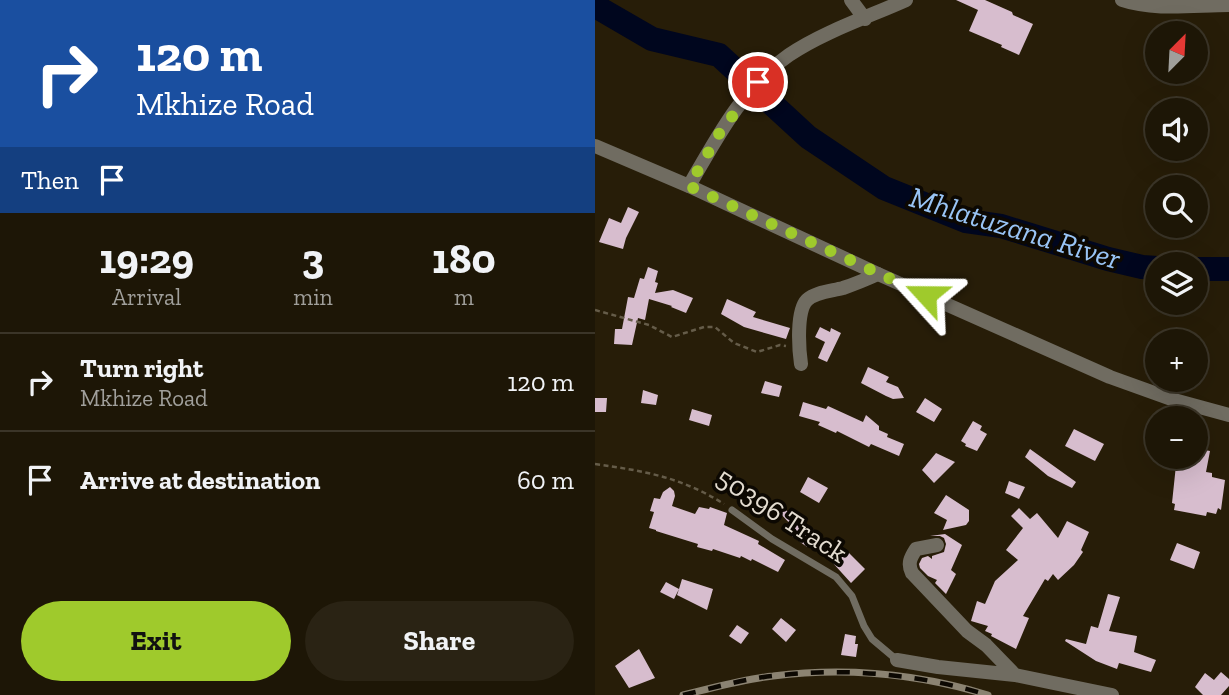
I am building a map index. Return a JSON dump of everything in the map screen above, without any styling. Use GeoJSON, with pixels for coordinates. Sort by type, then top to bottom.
{"type":"FeatureCollection","features":[{"type":"Feature","properties":{"kind":"street"},"geometry":{"type":"LineString","coordinates":[[851,0],[865,19]]}},
{"type":"Feature","properties":{"kind":"street"},"geometry":{"type":"LineString","coordinates":[[689,186],[732,115],[758,82],[788,56],[829,34],[906,0]]}},
{"type":"Feature","properties":{"kind":"street"},"geometry":{"type":"LineString","coordinates":[[1122,0],[1154,6],[1229,5]]}},
{"type":"Feature","properties":{"kind":"street"},"geometry":{"type":"LineString","coordinates":[[595,146],[1110,377],[1174,400],[1229,415]]}},
{"type":"Feature","properties":{"kind":"street"},"geometry":{"type":"LineString","coordinates":[[800,357],[801,318],[803,305],[808,299],[878,274]]}},
{"type":"Feature","properties":{"kind":"street"},"geometry":{"type":"LineString","coordinates":[[937,545],[916,549],[909,561],[912,573],[961,625],[986,645],[1015,675]]}},
{"type":"Feature","properties":{"kind":"street","name":"50396 Track"},"geometry":{"type":"LineString","coordinates":[[897,660],[1015,675],[1112,695]]}},
{"type":"Feature","properties":{"kind":"lane","name":"50396 Track"},"geometry":{"type":"LineString","coordinates":[[732,510],[772,539],[836,577],[852,596],[864,626],[873,639],[897,660]]}},
{"type":"Feature","properties":{"kind":"path"},"geometry":{"type":"LineString","coordinates":[[595,310],[649,325],[672,337],[704,327],[715,327],[734,343],[757,352],[780,345],[800,357]]}},
{"type":"Feature","properties":{"kind":"path","name":"50396 Track"},"geometry":{"type":"LineString","coordinates":[[595,464],[648,472],[683,482],[732,510]]}},
{"type":"Feature","properties":{"kind":"building"},"geometry":{"type":"Polygon","coordinates":[[[956,0],[985,0],[1033,24],[1019,55],[969,31],[978,10],[956,0]]]}},
{"type":"Feature","properties":{"kind":"building"},"geometry":{"type":"Polygon","coordinates":[[[628,207],[639,212],[623,249],[599,242],[609,218],[621,223],[628,207]]]}},
{"type":"Feature","properties":{"kind":"building"},"geometry":{"type":"Polygon","coordinates":[[[648,267],[658,271],[655,293],[673,290],[693,298],[686,313],[649,299],[645,320],[638,318],[632,345],[614,344],[615,329],[622,329],[628,297],[634,298],[640,278],[644,279],[648,267]]]}},
{"type":"Feature","properties":{"kind":"building"},"geometry":{"type":"Polygon","coordinates":[[[727,299],[756,312],[753,317],[790,328],[786,339],[744,327],[721,314],[727,299]]]}},
{"type":"Feature","properties":{"kind":"building"},"geometry":{"type":"Polygon","coordinates":[[[820,327],[841,333],[827,362],[818,358],[825,342],[815,337],[820,327]]]}},
{"type":"Feature","properties":{"kind":"building"},"geometry":{"type":"Polygon","coordinates":[[[868,367],[889,377],[886,382],[898,387],[904,398],[893,399],[861,383],[868,367]]]}},
{"type":"Feature","properties":{"kind":"building"},"geometry":{"type":"Polygon","coordinates":[[[765,381],[782,386],[779,397],[761,393],[765,381]]]}},
{"type":"Feature","properties":{"kind":"building"},"geometry":{"type":"Polygon","coordinates":[[[643,390],[658,395],[656,405],[641,403],[643,390]]]}},
{"type":"Feature","properties":{"kind":"building"},"geometry":{"type":"Polygon","coordinates":[[[595,398],[607,398],[606,412],[595,412],[595,398]]]}},
{"type":"Feature","properties":{"kind":"building"},"geometry":{"type":"Polygon","coordinates":[[[925,398],[942,409],[934,422],[916,412],[925,398]]]}},
{"type":"Feature","properties":{"kind":"building"},"geometry":{"type":"Polygon","coordinates":[[[803,402],[826,409],[828,406],[863,422],[866,415],[879,426],[879,430],[888,434],[887,437],[904,444],[899,456],[871,444],[869,447],[818,425],[820,422],[799,416],[803,402]]]}},
{"type":"Feature","properties":{"kind":"building"},"geometry":{"type":"Polygon","coordinates":[[[692,409],[712,415],[709,426],[689,420],[692,409]]]}},
{"type":"Feature","properties":{"kind":"building"},"geometry":{"type":"Polygon","coordinates":[[[973,421],[982,426],[980,430],[987,434],[977,451],[965,446],[961,441],[973,421]]]}},
{"type":"Feature","properties":{"kind":"building"},"geometry":{"type":"Polygon","coordinates":[[[1074,429],[1104,444],[1095,461],[1065,446],[1074,429]]]}},
{"type":"Feature","properties":{"kind":"building"},"geometry":{"type":"Polygon","coordinates":[[[1030,449],[1076,482],[1072,488],[1048,476],[1025,457],[1030,449]]]}},
{"type":"Feature","properties":{"kind":"building"},"geometry":{"type":"Polygon","coordinates":[[[936,453],[955,462],[934,483],[922,470],[936,453]]]}},
{"type":"Feature","properties":{"kind":"building"},"geometry":{"type":"Polygon","coordinates":[[[1176,469],[1207,469],[1206,472],[1212,473],[1212,477],[1225,480],[1221,510],[1218,508],[1216,514],[1207,512],[1206,516],[1174,510],[1175,504],[1172,503],[1176,469]]]}},
{"type":"Feature","properties":{"kind":"building"},"geometry":{"type":"Polygon","coordinates":[[[808,477],[828,488],[819,503],[800,492],[808,477]]]}},
{"type":"Feature","properties":{"kind":"building"},"geometry":{"type":"Polygon","coordinates":[[[1009,481],[1025,487],[1019,499],[1005,493],[1009,481]]]}},
{"type":"Feature","properties":{"kind":"building"},"geometry":{"type":"Polygon","coordinates":[[[670,487],[675,496],[672,506],[695,514],[699,507],[710,507],[727,513],[724,525],[759,541],[758,544],[785,560],[778,572],[752,559],[751,561],[741,556],[740,558],[697,547],[698,544],[649,528],[654,512],[650,511],[654,498],[660,499],[663,492],[670,487]]]}},
{"type":"Feature","properties":{"kind":"building"},"geometry":{"type":"Polygon","coordinates":[[[946,495],[969,510],[969,521],[966,525],[943,530],[947,520],[934,513],[946,495]]]}},
{"type":"Feature","properties":{"kind":"building"},"geometry":{"type":"Polygon","coordinates":[[[780,506],[817,532],[807,547],[792,536],[796,530],[777,510],[780,506]]]}},
{"type":"Feature","properties":{"kind":"building"},"geometry":{"type":"Polygon","coordinates":[[[1019,508],[1030,519],[1037,513],[1058,538],[1067,521],[1089,532],[1081,550],[1083,552],[1074,565],[1058,580],[1053,574],[1048,581],[1045,579],[1023,616],[1029,618],[1016,649],[991,636],[992,634],[985,631],[988,626],[971,621],[977,601],[985,604],[995,581],[1018,560],[1006,550],[1023,528],[1011,516],[1019,508]]]}},
{"type":"Feature","properties":{"kind":"building"},"geometry":{"type":"Polygon","coordinates":[[[945,534],[962,545],[951,570],[956,574],[946,594],[935,583],[937,580],[928,576],[919,564],[922,558],[928,556],[932,559],[932,556],[944,552],[944,538],[930,536],[945,534]]]}},
{"type":"Feature","properties":{"kind":"building"},"geometry":{"type":"Polygon","coordinates":[[[1177,543],[1200,552],[1194,569],[1170,560],[1177,543]]]}},
{"type":"Feature","properties":{"kind":"building"},"geometry":{"type":"Polygon","coordinates":[[[845,549],[865,569],[851,583],[832,562],[845,549]]]}},
{"type":"Feature","properties":{"kind":"building"},"geometry":{"type":"Polygon","coordinates":[[[682,579],[713,589],[707,610],[677,595],[682,579]]]}},
{"type":"Feature","properties":{"kind":"building"},"geometry":{"type":"Polygon","coordinates":[[[666,582],[679,589],[674,599],[660,592],[666,582]]]}},
{"type":"Feature","properties":{"kind":"building"},"geometry":{"type":"Polygon","coordinates":[[[1108,594],[1120,597],[1109,631],[1137,636],[1134,652],[1156,660],[1151,672],[1119,663],[1117,669],[1096,661],[1065,641],[1066,639],[1086,644],[1091,626],[1098,628],[1108,594]]]}},
{"type":"Feature","properties":{"kind":"building"},"geometry":{"type":"Polygon","coordinates":[[[781,618],[796,630],[786,642],[772,629],[781,618]]]}},
{"type":"Feature","properties":{"kind":"building"},"geometry":{"type":"Polygon","coordinates":[[[737,625],[749,633],[741,644],[729,636],[737,625]]]}},
{"type":"Feature","properties":{"kind":"building"},"geometry":{"type":"Polygon","coordinates":[[[845,634],[856,636],[856,657],[841,655],[845,634]]]}},
{"type":"Feature","properties":{"kind":"building"},"geometry":{"type":"Polygon","coordinates":[[[639,649],[655,678],[629,688],[615,666],[639,649]]]}},
{"type":"Feature","properties":{"kind":"building"},"geometry":{"type":"Polygon","coordinates":[[[1221,672],[1229,679],[1229,686],[1221,695],[1203,695],[1195,687],[1205,673],[1214,680],[1221,672]]]}},
{"type":"Feature","properties":{"kind":"waterway","name":"Mhlatuzana River"},"geometry":{"type":"LineString","coordinates":[[595,6],[652,39],[719,55],[808,137],[884,188],[966,221],[1001,226],[1108,259],[1145,267]]}},
{"type":"Feature","properties":{"kind":"waterway","name":"Mhlatuzana River"},"geometry":{"type":"LineString","coordinates":[[1208,269],[1229,269]]}},
{"type":"Feature","properties":{"kind":"railway"},"geometry":{"type":"LineString","coordinates":[[683,695],[762,677],[827,672],[909,677],[988,695]]}},
{"type":"Feature","properties":{"kind":"route"},"geometry":{"type":"LineString","coordinates":[[758,82],[719,134],[689,186],[926,295]]}}]}
